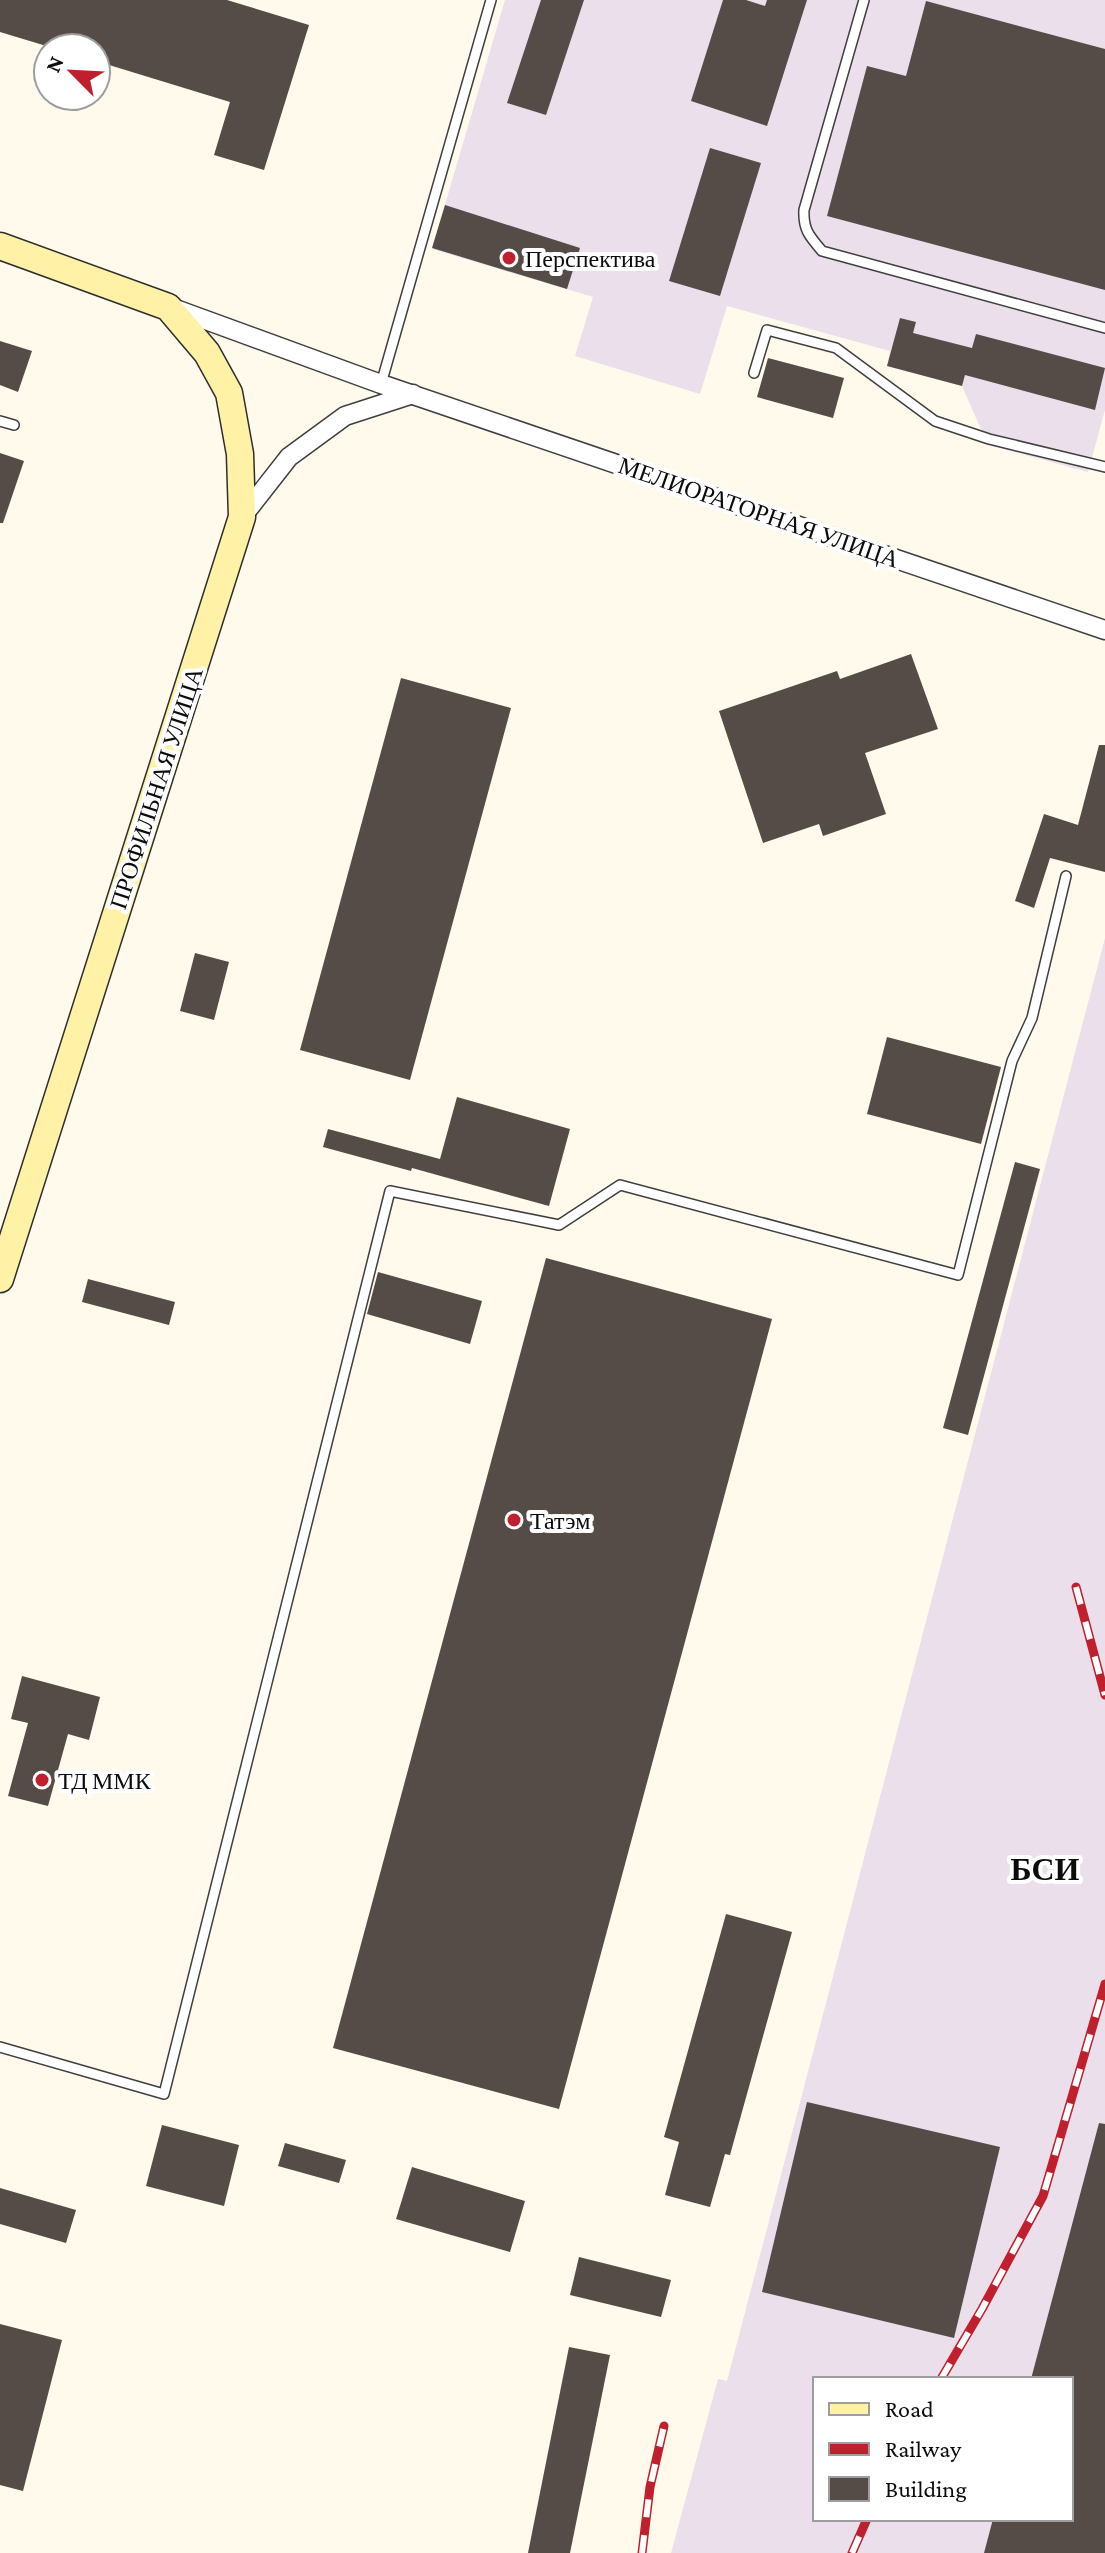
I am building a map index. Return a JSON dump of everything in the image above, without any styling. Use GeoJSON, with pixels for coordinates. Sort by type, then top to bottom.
{"type":"FeatureCollection","features":[{"type":"Feature","properties":{"kind":"street","name":"МЕЛИОРАТОРНАЯ УЛИЦА"},"geometry":{"type":"LineString","coordinates":[[0,246],[381,384],[1105,630]]}},
{"type":"Feature","properties":{"kind":"street","name":"ПРОФИЛЬНАЯ УЛИЦА"},"geometry":{"type":"LineString","coordinates":[[0,1279],[242,517],[240,454],[229,393],[207,353],[168,307]]}},
{"type":"Feature","properties":{"kind":"street"},"geometry":{"type":"LineString","coordinates":[[242,517],[289,457],[345,416],[413,394]]}},
{"type":"Feature","properties":{"kind":"lane"},"geometry":{"type":"LineString","coordinates":[[381,384],[491,0]]}},
{"type":"Feature","properties":{"kind":"lane"},"geometry":{"type":"LineString","coordinates":[[864,0],[804,210],[803,227],[811,239],[822,251],[1105,328]]}},
{"type":"Feature","properties":{"kind":"lane"},"geometry":{"type":"LineString","coordinates":[[754,373],[767,330],[836,348],[935,421],[989,439],[1105,467]]}},
{"type":"Feature","properties":{"kind":"lane"},"geometry":{"type":"LineString","coordinates":[[0,421],[14,425]]}},
{"type":"Feature","properties":{"kind":"lane"},"geometry":{"type":"LineString","coordinates":[[0,2047],[164,2094],[390,1191],[559,1225],[620,1185],[958,1275],[1012,1061],[1032,1018],[1066,876]]}},
{"type":"Feature","properties":{"kind":"shaded area"},"geometry":{"type":"Polygon","coordinates":[[[505,0],[1105,0],[1105,410],[1088,472],[988,445],[962,386],[887,366],[890,351],[727,306],[700,394],[575,356],[593,297],[432,249],[505,0]]]}},
{"type":"Feature","properties":{"kind":"shaded area"},"geometry":{"type":"Polygon","coordinates":[[[1105,938],[1105,2553],[671,2553],[718,2379],[727,2381],[1105,938]]]}},
{"type":"Feature","properties":{"kind":"building"},"geometry":{"type":"Polygon","coordinates":[[[0,0],[227,0],[309,25],[264,170],[214,155],[230,102],[112,66],[112,32],[32,32],[32,42],[0,32],[0,0]]]}},
{"type":"Feature","properties":{"kind":"building"},"geometry":{"type":"Polygon","coordinates":[[[541,0],[584,0],[546,115],[507,103],[541,0]]]}},
{"type":"Feature","properties":{"kind":"building"},"geometry":{"type":"Polygon","coordinates":[[[723,0],[746,0],[765,6],[767,0],[807,0],[767,126],[691,101],[723,0]]]}},
{"type":"Feature","properties":{"kind":"building"},"geometry":{"type":"Polygon","coordinates":[[[926,1],[1105,49],[1105,290],[827,216],[867,66],[906,76],[926,1]]]}},
{"type":"Feature","properties":{"kind":"building"},"geometry":{"type":"Polygon","coordinates":[[[710,148],[761,163],[720,296],[669,281],[710,148]]]}},
{"type":"Feature","properties":{"kind":"building"},"geometry":{"type":"Polygon","coordinates":[[[445,205],[580,248],[567,289],[432,248],[445,205]]]}},
{"type":"Feature","properties":{"kind":"building"},"geometry":{"type":"Polygon","coordinates":[[[900,318],[916,322],[913,333],[972,348],[976,334],[1105,368],[1095,410],[965,375],[962,386],[887,366],[900,318]]]}},
{"type":"Feature","properties":{"kind":"building"},"geometry":{"type":"Polygon","coordinates":[[[0,341],[32,351],[18,392],[0,385],[0,341]]]}},
{"type":"Feature","properties":{"kind":"building"},"geometry":{"type":"Polygon","coordinates":[[[768,358],[844,378],[833,418],[757,397],[768,358]]]}},
{"type":"Feature","properties":{"kind":"building"},"geometry":{"type":"Polygon","coordinates":[[[0,453],[24,461],[3,523],[0,523],[0,453]]]}},
{"type":"Feature","properties":{"kind":"building"},"geometry":{"type":"Polygon","coordinates":[[[911,654],[938,729],[865,753],[886,814],[823,836],[819,824],[763,843],[719,711],[837,671],[840,679],[911,654]]]}},
{"type":"Feature","properties":{"kind":"building"},"geometry":{"type":"Polygon","coordinates":[[[401,678],[511,708],[410,1080],[300,1050],[401,678]]]}},
{"type":"Feature","properties":{"kind":"building"},"geometry":{"type":"Polygon","coordinates":[[[1099,745],[1105,745],[1105,872],[1050,858],[1034,908],[1015,901],[1044,814],[1078,825],[1099,745]]]}},
{"type":"Feature","properties":{"kind":"building"},"geometry":{"type":"Polygon","coordinates":[[[195,953],[229,962],[214,1020],[180,1011],[195,953]]]}},
{"type":"Feature","properties":{"kind":"building"},"geometry":{"type":"Polygon","coordinates":[[[887,1037],[1001,1067],[981,1144],[867,1114],[887,1037]]]}},
{"type":"Feature","properties":{"kind":"building"},"geometry":{"type":"Polygon","coordinates":[[[457,1097],[570,1129],[549,1206],[323,1147],[328,1129],[440,1159],[457,1097]]]}},
{"type":"Feature","properties":{"kind":"building"},"geometry":{"type":"Polygon","coordinates":[[[1015,1162],[1040,1169],[968,1435],[943,1428],[1015,1162]]]}},
{"type":"Feature","properties":{"kind":"building"},"geometry":{"type":"Polygon","coordinates":[[[546,1258],[772,1319],[559,2109],[333,2048],[546,1258]]]}},
{"type":"Feature","properties":{"kind":"building"},"geometry":{"type":"Polygon","coordinates":[[[378,1272],[482,1301],[470,1344],[367,1314],[378,1272]]]}},
{"type":"Feature","properties":{"kind":"building"},"geometry":{"type":"Polygon","coordinates":[[[88,1279],[175,1302],[169,1325],[82,1302],[88,1279]]]}},
{"type":"Feature","properties":{"kind":"building"},"geometry":{"type":"Polygon","coordinates":[[[22,1676],[100,1697],[89,1740],[68,1734],[48,1806],[8,1796],[28,1723],[11,1719],[22,1676]]]}},
{"type":"Feature","properties":{"kind":"building"},"geometry":{"type":"Polygon","coordinates":[[[726,1914],[792,1932],[730,2155],[725,2154],[710,2207],[665,2195],[679,2142],[664,2137],[726,1914]]]}},
{"type":"Feature","properties":{"kind":"building"},"geometry":{"type":"Polygon","coordinates":[[[807,2102],[1000,2147],[954,2338],[762,2292],[807,2102]]]}},
{"type":"Feature","properties":{"kind":"building"},"geometry":{"type":"Polygon","coordinates":[[[1099,2123],[1105,2124],[1105,2553],[984,2553],[992,2521],[1073,2521],[1073,2377],[1032,2377],[1099,2123]]]}},
{"type":"Feature","properties":{"kind":"building"},"geometry":{"type":"Polygon","coordinates":[[[162,2125],[239,2145],[224,2206],[146,2186],[162,2125]]]}},
{"type":"Feature","properties":{"kind":"building"},"geometry":{"type":"Polygon","coordinates":[[[285,2143],[346,2160],[339,2183],[278,2166],[285,2143]]]}},
{"type":"Feature","properties":{"kind":"building"},"geometry":{"type":"Polygon","coordinates":[[[412,2167],[525,2201],[510,2252],[396,2219],[412,2167]]]}},
{"type":"Feature","properties":{"kind":"building"},"geometry":{"type":"Polygon","coordinates":[[[0,2188],[76,2210],[66,2243],[0,2224],[0,2188]]]}},
{"type":"Feature","properties":{"kind":"building"},"geometry":{"type":"Polygon","coordinates":[[[579,2257],[671,2280],[661,2317],[570,2295],[579,2257]]]}},
{"type":"Feature","properties":{"kind":"building"},"geometry":{"type":"Polygon","coordinates":[[[0,2324],[62,2340],[23,2491],[0,2485],[0,2324]]]}},
{"type":"Feature","properties":{"kind":"building"},"geometry":{"type":"Polygon","coordinates":[[[569,2347],[610,2355],[570,2553],[528,2553],[569,2347]]]}},
{"type":"Feature","properties":{"kind":"railway"},"geometry":{"type":"LineString","coordinates":[[1076,1587],[1105,1695]]}},
{"type":"Feature","properties":{"kind":"railway"},"geometry":{"type":"LineString","coordinates":[[942,2377],[1043,2196],[1105,1984]]}},
{"type":"Feature","properties":{"kind":"railway"},"geometry":{"type":"LineString","coordinates":[[642,2553],[650,2487],[664,2426]]}},
{"type":"Feature","properties":{"kind":"railway"},"geometry":{"type":"LineString","coordinates":[[852,2553],[866,2521]]}},
{"type":"Feature","properties":{"kind":"place","name":"Перспектива"},"geometry":{"type":"Point","coordinates":[509,258]}},
{"type":"Feature","properties":{"kind":"place","name":"Татэм"},"geometry":{"type":"Point","coordinates":[514,1520]}},
{"type":"Feature","properties":{"kind":"place","name":"ТД ММК"},"geometry":{"type":"Point","coordinates":[42,1780]}},
{"type":"Feature","properties":{"kind":"district","name":"БСИ"},"geometry":{"type":"Point","coordinates":[1045,1869]}}]}
